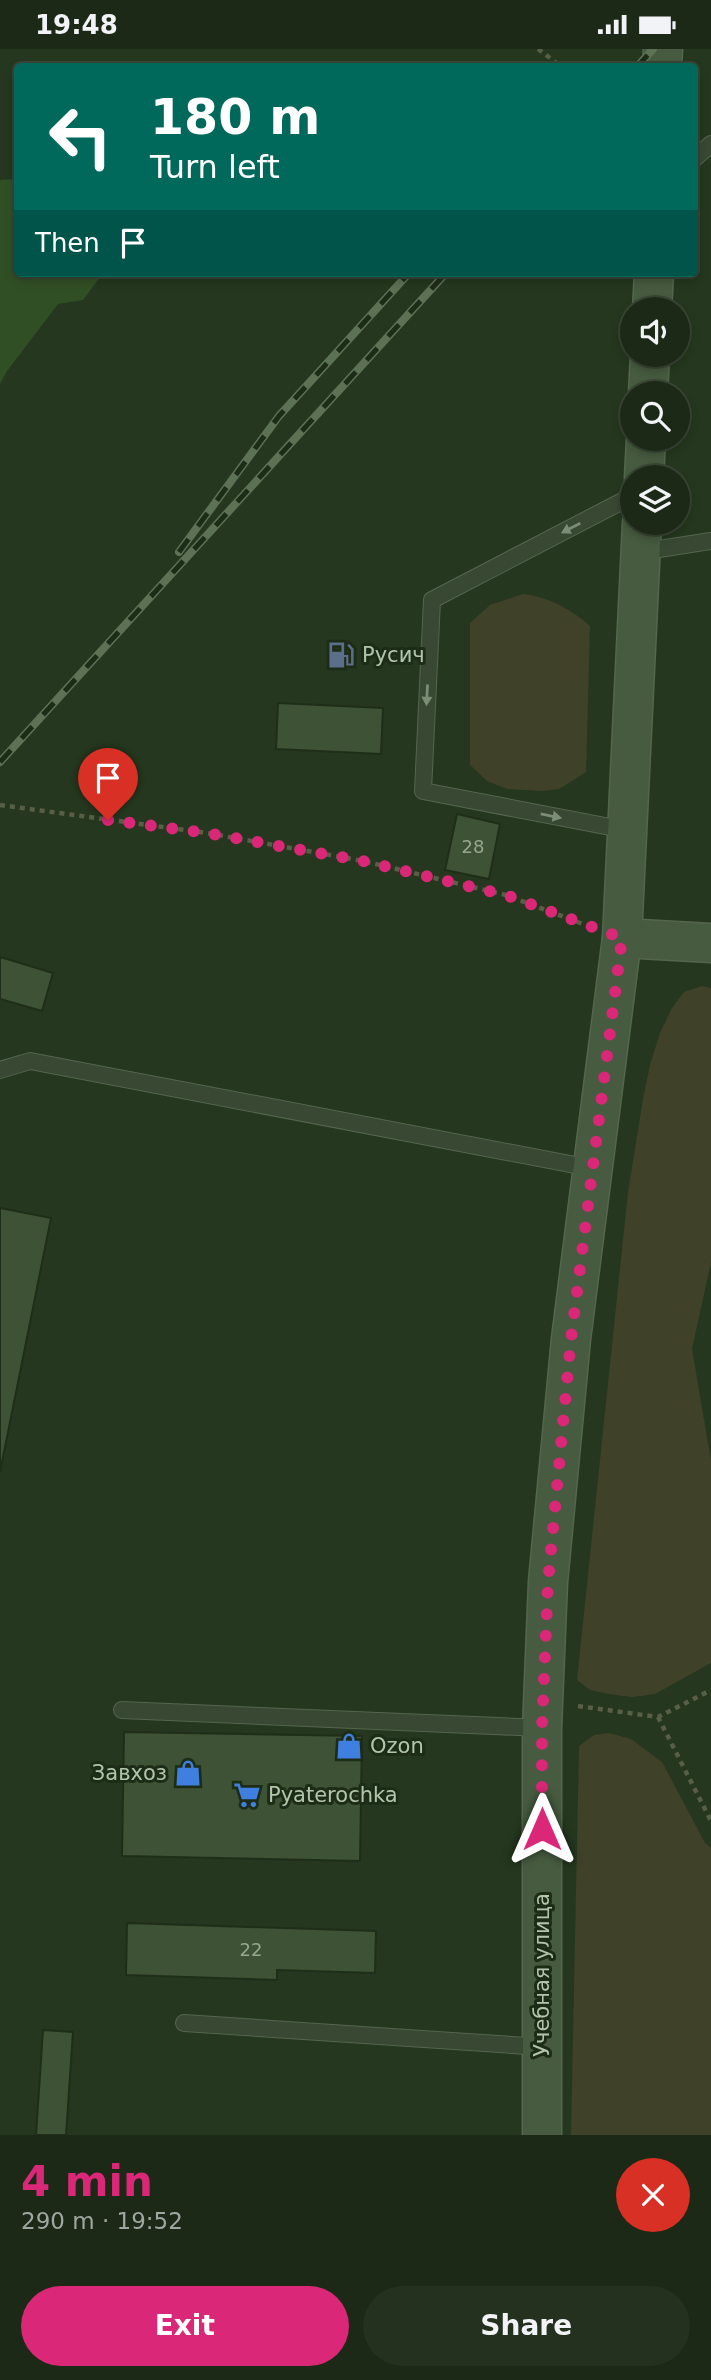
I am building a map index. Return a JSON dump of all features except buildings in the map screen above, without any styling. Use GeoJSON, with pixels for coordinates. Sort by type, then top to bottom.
{"type":"FeatureCollection","features":[{"type":"Feature","properties":{"kind":"street"},"geometry":{"type":"LineString","coordinates":[[653,297],[654,277]]}},
{"type":"Feature","properties":{"kind":"street","name":"Учебная улица"},"geometry":{"type":"LineString","coordinates":[[542,2135],[542,1715],[548,1582],[571,1339],[622,938],[641,537]]}},
{"type":"Feature","properties":{"kind":"street"},"geometry":{"type":"LineString","coordinates":[[622,938],[711,943]]}},
{"type":"Feature","properties":{"kind":"lane"},"geometry":{"type":"LineString","coordinates":[[698,155],[711,143]]}},
{"type":"Feature","properties":{"kind":"lane"},"geometry":{"type":"LineString","coordinates":[[620,502],[432,600],[423,791],[627,830]]}},
{"type":"Feature","properties":{"kind":"lane"},"geometry":{"type":"LineString","coordinates":[[641,537],[711,541]]}},
{"type":"Feature","properties":{"kind":"lane"},"geometry":{"type":"LineString","coordinates":[[0,1070],[30,1061],[591,1168]]}},
{"type":"Feature","properties":{"kind":"lane"},"geometry":{"type":"LineString","coordinates":[[122,1710],[542,1715]]}},
{"type":"Feature","properties":{"kind":"lane"},"geometry":{"type":"LineString","coordinates":[[184,2023],[542,2047]]}},
{"type":"Feature","properties":{"kind":"path"},"geometry":{"type":"LineString","coordinates":[[538,49],[557,63]]}},
{"type":"Feature","properties":{"kind":"path"},"geometry":{"type":"LineString","coordinates":[[0,805],[207,833],[363,861],[506,895],[622,938]]}},
{"type":"Feature","properties":{"kind":"path"},"geometry":{"type":"LineString","coordinates":[[542,1715],[658,1717],[711,1690]]}},
{"type":"Feature","properties":{"kind":"path"},"geometry":{"type":"LineString","coordinates":[[658,1717],[711,1821]]}},
{"type":"Feature","properties":{"kind":"shaded area"},"geometry":{"type":"Polygon","coordinates":[[[14,179],[14,277],[100,277],[83,300],[58,304],[0,384],[0,180],[14,179]]]}},
{"type":"Feature","properties":{"kind":"shaded area"},"geometry":{"type":"Polygon","coordinates":[[[523,594],[559,605],[590,626],[586,772],[559,789],[507,789],[487,781],[470,765],[470,623],[490,605],[523,594]]]}},
{"type":"Feature","properties":{"kind":"shaded area"},"geometry":{"type":"Polygon","coordinates":[[[702,986],[711,988],[711,1262],[692,1349],[711,1461],[711,1663],[655,1694],[632,1697],[590,1690],[577,1680],[628,1192],[643,1099],[660,1033],[672,1008],[684,992],[702,986]]]}},
{"type":"Feature","properties":{"kind":"shaded area"},"geometry":{"type":"Polygon","coordinates":[[[609,1733],[631,1739],[662,1762],[705,1843],[711,1848],[711,2135],[571,2135],[579,1746],[594,1735],[609,1733]]]}},
{"type":"Feature","properties":{"kind":"railway"},"geometry":{"type":"LineString","coordinates":[[641,63],[653,49]]}},
{"type":"Feature","properties":{"kind":"railway"},"geometry":{"type":"LineString","coordinates":[[179,552],[279,416],[405,277]]}},
{"type":"Feature","properties":{"kind":"railway"},"geometry":{"type":"LineString","coordinates":[[0,762],[442,277]]}},
{"type":"Feature","properties":{"kind":"place","name":"Русич"},"geometry":{"type":"Point","coordinates":[341,655]}},
{"type":"Feature","properties":{"kind":"place","name":"Ozon"},"geometry":{"type":"Point","coordinates":[349,1746]}},
{"type":"Feature","properties":{"kind":"place","name":"Завхоз"},"geometry":{"type":"Point","coordinates":[188,1773]}},
{"type":"Feature","properties":{"kind":"place","name":"Pyaterochka"},"geometry":{"type":"Point","coordinates":[247,1795]}},
{"type":"Feature","properties":{"kind":"route"},"geometry":{"type":"LineString","coordinates":[[108,820],[207,833],[363,861],[506,895],[622,938],[571,1339],[548,1582],[542,1728],[542,1829]]}}]}
